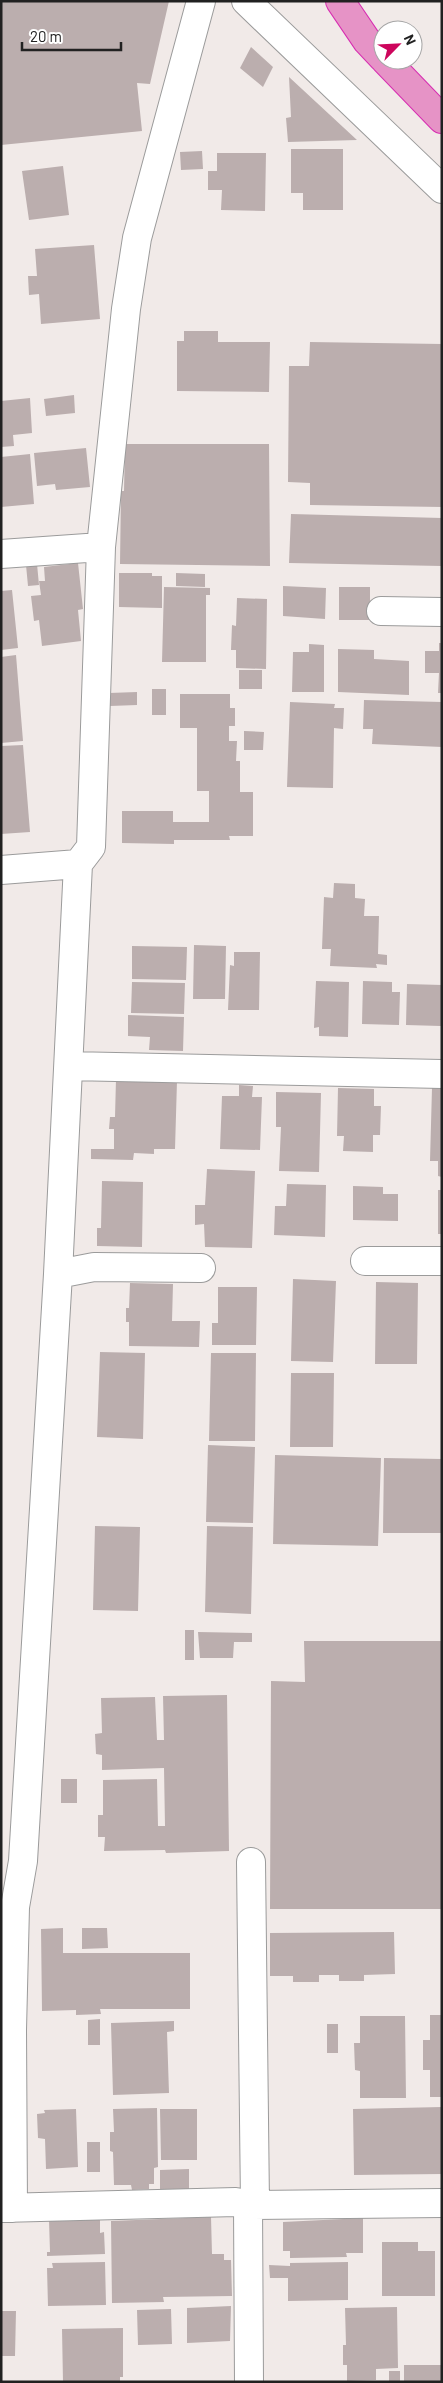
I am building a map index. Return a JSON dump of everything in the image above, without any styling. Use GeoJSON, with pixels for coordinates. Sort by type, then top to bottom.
{"type":"FeatureCollection","features":[{"type":"Feature","properties":{"kind":"highway"},"geometry":{"type":"LineString","coordinates":[[340,1],[373,47]]}},
{"type":"Feature","properties":{"kind":"highway"},"geometry":{"type":"LineString","coordinates":[[395,70],[442,119]]}},
{"type":"Feature","properties":{"kind":"street"},"geometry":{"type":"LineString","coordinates":[[201,1],[137,238],[126,309],[101,547],[91,847],[78,864],[58,1274],[23,1861],[15,1907],[7,2208],[236,2202],[251,2205],[442,2203]]}},
{"type":"Feature","properties":{"kind":"street"},"geometry":{"type":"LineString","coordinates":[[246,1],[442,189]]}},
{"type":"Feature","properties":{"kind":"street"},"geometry":{"type":"LineString","coordinates":[[1,554],[101,547]]}},
{"type":"Feature","properties":{"kind":"street"},"geometry":{"type":"LineString","coordinates":[[381,611],[442,612]]}},
{"type":"Feature","properties":{"kind":"street"},"geometry":{"type":"LineString","coordinates":[[1,870],[78,864]]}},
{"type":"Feature","properties":{"kind":"street"},"geometry":{"type":"LineString","coordinates":[[69,1066],[442,1074]]}},
{"type":"Feature","properties":{"kind":"street"},"geometry":{"type":"LineString","coordinates":[[365,1261],[442,1262]]}},
{"type":"Feature","properties":{"kind":"street"},"geometry":{"type":"LineString","coordinates":[[58,1274],[94,1267],[201,1268]]}},
{"type":"Feature","properties":{"kind":"street"},"geometry":{"type":"LineString","coordinates":[[249,2382],[252,1862]]}},
{"type":"Feature","properties":{"kind":"building"},"geometry":{"type":"Polygon","coordinates":[[[1,1],[169,1],[150,84],[137,83],[142,131],[1,145],[1,1]]]}},
{"type":"Feature","properties":{"kind":"building"},"geometry":{"type":"Polygon","coordinates":[[[251,47],[273,67],[263,87],[240,68],[251,47]]]}},
{"type":"Feature","properties":{"kind":"building"},"geometry":{"type":"Polygon","coordinates":[[[289,77],[357,140],[288,142],[286,118],[291,117],[289,77]]]}},
{"type":"Feature","properties":{"kind":"building"},"geometry":{"type":"Polygon","coordinates":[[[291,149],[343,149],[343,210],[303,210],[303,193],[291,193],[291,149]]]}},
{"type":"Feature","properties":{"kind":"building"},"geometry":{"type":"Polygon","coordinates":[[[202,151],[203,169],[181,170],[180,152],[202,151]]]}},
{"type":"Feature","properties":{"kind":"building"},"geometry":{"type":"Polygon","coordinates":[[[217,153],[266,153],[265,211],[221,210],[222,190],[208,190],[208,171],[217,171],[217,153]]]}},
{"type":"Feature","properties":{"kind":"building"},"geometry":{"type":"Polygon","coordinates":[[[63,166],[69,215],[29,220],[22,171],[63,166]]]}},
{"type":"Feature","properties":{"kind":"building"},"geometry":{"type":"Polygon","coordinates":[[[94,245],[100,319],[41,324],[39,294],[29,295],[28,276],[37,276],[35,249],[94,245]]]}},
{"type":"Feature","properties":{"kind":"building"},"geometry":{"type":"Polygon","coordinates":[[[184,331],[218,331],[218,342],[270,342],[269,392],[177,391],[177,341],[184,341],[184,331]]]}},
{"type":"Feature","properties":{"kind":"building"},"geometry":{"type":"Polygon","coordinates":[[[310,342],[442,344],[442,507],[310,505],[310,483],[288,482],[289,366],[309,366],[310,342]]]}},
{"type":"Feature","properties":{"kind":"building"},"geometry":{"type":"Polygon","coordinates":[[[74,395],[75,413],[46,416],[44,399],[74,395]]]}},
{"type":"Feature","properties":{"kind":"building"},"geometry":{"type":"Polygon","coordinates":[[[30,398],[32,433],[13,435],[14,446],[1,447],[1,401],[30,398]]]}},
{"type":"Feature","properties":{"kind":"building"},"geometry":{"type":"Polygon","coordinates":[[[125,444],[269,444],[270,566],[120,564],[121,491],[124,491],[125,444]]]}},
{"type":"Feature","properties":{"kind":"building"},"geometry":{"type":"Polygon","coordinates":[[[86,448],[90,487],[56,490],[55,484],[37,486],[34,453],[86,448]]]}},
{"type":"Feature","properties":{"kind":"building"},"geometry":{"type":"Polygon","coordinates":[[[30,454],[34,504],[1,507],[1,457],[30,454]]]}},
{"type":"Feature","properties":{"kind":"building"},"geometry":{"type":"Polygon","coordinates":[[[291,514],[442,518],[442,566],[289,563],[291,514]]]}},
{"type":"Feature","properties":{"kind":"building"},"geometry":{"type":"Polygon","coordinates":[[[78,563],[83,609],[78,610],[81,641],[42,646],[39,620],[34,621],[31,596],[41,595],[39,581],[45,581],[44,567],[78,563]]]}},
{"type":"Feature","properties":{"kind":"building"},"geometry":{"type":"Polygon","coordinates":[[[37,564],[39,585],[28,586],[26,565],[37,564]]]}},
{"type":"Feature","properties":{"kind":"building"},"geometry":{"type":"Polygon","coordinates":[[[119,573],[152,573],[152,576],[162,576],[162,608],[119,607],[119,573]]]}},
{"type":"Feature","properties":{"kind":"building"},"geometry":{"type":"Polygon","coordinates":[[[176,573],[205,574],[205,587],[176,586],[176,573]]]}},
{"type":"Feature","properties":{"kind":"building"},"geometry":{"type":"Polygon","coordinates":[[[283,586],[326,588],[325,619],[283,616],[283,586]]]}},
{"type":"Feature","properties":{"kind":"building"},"geometry":{"type":"Polygon","coordinates":[[[164,587],[210,588],[210,595],[206,595],[206,662],[162,662],[164,587]]]}},
{"type":"Feature","properties":{"kind":"building"},"geometry":{"type":"Polygon","coordinates":[[[339,587],[370,587],[370,620],[339,620],[339,587]]]}},
{"type":"Feature","properties":{"kind":"building"},"geometry":{"type":"Polygon","coordinates":[[[12,590],[18,648],[1,650],[1,591],[12,590]]]}},
{"type":"Feature","properties":{"kind":"building"},"geometry":{"type":"Polygon","coordinates":[[[237,598],[267,599],[266,669],[236,668],[236,650],[231,650],[232,625],[236,626],[237,598]]]}},
{"type":"Feature","properties":{"kind":"building"},"geometry":{"type":"Polygon","coordinates":[[[439,643],[442,643],[442,693],[438,693],[439,673],[425,673],[425,651],[439,651],[439,643]]]}},
{"type":"Feature","properties":{"kind":"building"},"geometry":{"type":"Polygon","coordinates":[[[309,644],[324,645],[324,692],[292,692],[293,652],[309,652],[309,644]]]}},
{"type":"Feature","properties":{"kind":"building"},"geometry":{"type":"Polygon","coordinates":[[[338,649],[374,650],[374,659],[409,661],[409,695],[338,692],[338,649]]]}},
{"type":"Feature","properties":{"kind":"building"},"geometry":{"type":"Polygon","coordinates":[[[16,655],[23,741],[1,743],[1,657],[16,655]]]}},
{"type":"Feature","properties":{"kind":"building"},"geometry":{"type":"Polygon","coordinates":[[[239,670],[262,670],[262,689],[239,689],[239,670]]]}},
{"type":"Feature","properties":{"kind":"building"},"geometry":{"type":"Polygon","coordinates":[[[152,689],[166,689],[166,715],[152,715],[152,689]]]}},
{"type":"Feature","properties":{"kind":"building"},"geometry":{"type":"Polygon","coordinates":[[[137,692],[137,705],[110,706],[109,693],[137,692]]]}},
{"type":"Feature","properties":{"kind":"building"},"geometry":{"type":"Polygon","coordinates":[[[180,694],[230,694],[230,708],[235,708],[235,726],[229,726],[229,741],[237,741],[236,761],[240,761],[240,792],[253,792],[253,836],[229,836],[230,840],[174,840],[174,844],[122,843],[122,811],[173,811],[173,822],[209,822],[209,791],[197,791],[197,728],[180,728],[180,694]]]}},
{"type":"Feature","properties":{"kind":"building"},"geometry":{"type":"Polygon","coordinates":[[[364,700],[442,702],[442,747],[372,744],[373,729],[363,729],[364,700]]]}},
{"type":"Feature","properties":{"kind":"building"},"geometry":{"type":"Polygon","coordinates":[[[290,702],[335,704],[334,708],[344,708],[343,729],[334,728],[333,788],[287,787],[290,702]]]}},
{"type":"Feature","properties":{"kind":"building"},"geometry":{"type":"Polygon","coordinates":[[[244,731],[264,732],[263,750],[244,750],[244,731]]]}},
{"type":"Feature","properties":{"kind":"building"},"geometry":{"type":"Polygon","coordinates":[[[23,745],[30,832],[1,834],[1,746],[23,745]]]}},
{"type":"Feature","properties":{"kind":"building"},"geometry":{"type":"Polygon","coordinates":[[[334,883],[355,884],[355,898],[365,899],[364,916],[379,916],[378,954],[387,955],[387,965],[376,964],[377,968],[330,966],[331,949],[322,949],[324,897],[333,898],[334,883]]]}},
{"type":"Feature","properties":{"kind":"building"},"geometry":{"type":"Polygon","coordinates":[[[194,945],[226,946],[225,999],[193,999],[194,945]]]}},
{"type":"Feature","properties":{"kind":"building"},"geometry":{"type":"Polygon","coordinates":[[[132,946],[187,947],[186,980],[132,979],[132,946]]]}},
{"type":"Feature","properties":{"kind":"building"},"geometry":{"type":"Polygon","coordinates":[[[234,952],[260,952],[259,1010],[228,1010],[230,965],[234,966],[234,952]]]}},
{"type":"Feature","properties":{"kind":"building"},"geometry":{"type":"Polygon","coordinates":[[[316,981],[349,982],[348,1037],[319,1036],[319,1027],[314,1028],[316,981]]]}},
{"type":"Feature","properties":{"kind":"building"},"geometry":{"type":"Polygon","coordinates":[[[363,981],[392,982],[392,992],[400,992],[399,1025],[362,1024],[363,981]]]}},
{"type":"Feature","properties":{"kind":"building"},"geometry":{"type":"Polygon","coordinates":[[[132,982],[185,983],[184,1014],[131,1013],[132,982]]]}},
{"type":"Feature","properties":{"kind":"building"},"geometry":{"type":"Polygon","coordinates":[[[407,984],[442,985],[441,1026],[406,1025],[407,984]]]}},
{"type":"Feature","properties":{"kind":"building"},"geometry":{"type":"Polygon","coordinates":[[[128,1015],[184,1017],[183,1051],[149,1050],[150,1037],[128,1036],[128,1015]]]}},
{"type":"Feature","properties":{"kind":"building"},"geometry":{"type":"Polygon","coordinates":[[[116,1079],[177,1081],[175,1149],[154,1149],[154,1154],[134,1153],[133,1160],[91,1159],[91,1149],[114,1149],[114,1129],[109,1129],[110,1117],[115,1117],[116,1079]]]}},
{"type":"Feature","properties":{"kind":"building"},"geometry":{"type":"Polygon","coordinates":[[[239,1085],[253,1086],[252,1097],[262,1097],[260,1150],[220,1149],[222,1096],[239,1096],[239,1085]]]}},
{"type":"Feature","properties":{"kind":"building"},"geometry":{"type":"Polygon","coordinates":[[[338,1088],[374,1089],[374,1106],[381,1106],[380,1135],[373,1135],[373,1152],[343,1151],[344,1136],[337,1136],[338,1088]]]}},
{"type":"Feature","properties":{"kind":"building"},"geometry":{"type":"Polygon","coordinates":[[[432,1088],[442,1088],[442,1177],[438,1176],[438,1161],[430,1161],[432,1088]]]}},
{"type":"Feature","properties":{"kind":"building"},"geometry":{"type":"Polygon","coordinates":[[[276,1092],[321,1093],[319,1172],[279,1171],[281,1127],[276,1127],[276,1092]]]}},
{"type":"Feature","properties":{"kind":"building"},"geometry":{"type":"Polygon","coordinates":[[[207,1169],[255,1171],[252,1248],[205,1247],[204,1224],[195,1225],[195,1205],[205,1205],[207,1169]]]}},
{"type":"Feature","properties":{"kind":"building"},"geometry":{"type":"Polygon","coordinates":[[[102,1181],[143,1182],[142,1247],[97,1246],[97,1228],[101,1228],[102,1181]]]}},
{"type":"Feature","properties":{"kind":"building"},"geometry":{"type":"Polygon","coordinates":[[[287,1184],[326,1185],[325,1237],[274,1235],[275,1206],[286,1206],[287,1184]]]}},
{"type":"Feature","properties":{"kind":"building"},"geometry":{"type":"Polygon","coordinates":[[[353,1186],[383,1187],[383,1194],[398,1194],[398,1221],[353,1220],[353,1186]]]}},
{"type":"Feature","properties":{"kind":"building"},"geometry":{"type":"Polygon","coordinates":[[[438,1190],[442,1190],[442,1234],[438,1234],[438,1190]]]}},
{"type":"Feature","properties":{"kind":"building"},"geometry":{"type":"Polygon","coordinates":[[[293,1279],[336,1281],[333,1362],[291,1361],[293,1279]]]}},
{"type":"Feature","properties":{"kind":"building"},"geometry":{"type":"Polygon","coordinates":[[[376,1282],[418,1283],[417,1364],[375,1364],[376,1282]]]}},
{"type":"Feature","properties":{"kind":"building"},"geometry":{"type":"Polygon","coordinates":[[[130,1283],[173,1284],[172,1321],[200,1321],[199,1347],[129,1346],[129,1322],[126,1322],[126,1308],[129,1308],[130,1283]]]}},
{"type":"Feature","properties":{"kind":"building"},"geometry":{"type":"Polygon","coordinates":[[[218,1287],[257,1287],[256,1345],[212,1345],[212,1323],[218,1323],[218,1287]]]}},
{"type":"Feature","properties":{"kind":"building"},"geometry":{"type":"Polygon","coordinates":[[[100,1352],[145,1353],[143,1439],[97,1437],[100,1352]]]}},
{"type":"Feature","properties":{"kind":"building"},"geometry":{"type":"Polygon","coordinates":[[[211,1353],[256,1353],[255,1441],[209,1441],[211,1353]]]}},
{"type":"Feature","properties":{"kind":"building"},"geometry":{"type":"Polygon","coordinates":[[[291,1373],[334,1373],[333,1447],[290,1447],[291,1373]]]}},
{"type":"Feature","properties":{"kind":"building"},"geometry":{"type":"Polygon","coordinates":[[[208,1445],[255,1447],[253,1523],[206,1522],[208,1445]]]}},
{"type":"Feature","properties":{"kind":"building"},"geometry":{"type":"Polygon","coordinates":[[[275,1455],[381,1458],[378,1546],[273,1544],[275,1455]]]}},
{"type":"Feature","properties":{"kind":"building"},"geometry":{"type":"Polygon","coordinates":[[[384,1458],[442,1459],[442,1533],[383,1533],[384,1458]]]}},
{"type":"Feature","properties":{"kind":"building"},"geometry":{"type":"Polygon","coordinates":[[[95,1526],[140,1527],[138,1611],[93,1610],[95,1526]]]}},
{"type":"Feature","properties":{"kind":"building"},"geometry":{"type":"Polygon","coordinates":[[[207,1526],[253,1527],[251,1614],[205,1612],[207,1526]]]}},
{"type":"Feature","properties":{"kind":"building"},"geometry":{"type":"Polygon","coordinates":[[[185,1630],[194,1630],[194,1660],[185,1660],[185,1630]]]}},
{"type":"Feature","properties":{"kind":"building"},"geometry":{"type":"Polygon","coordinates":[[[198,1632],[252,1633],[252,1642],[234,1642],[233,1658],[200,1658],[198,1632]]]}},
{"type":"Feature","properties":{"kind":"building"},"geometry":{"type":"Polygon","coordinates":[[[304,1641],[442,1641],[442,1909],[270,1909],[271,1681],[305,1682],[304,1641]]]}},
{"type":"Feature","properties":{"kind":"building"},"geometry":{"type":"Polygon","coordinates":[[[227,1695],[229,1851],[166,1853],[165,1850],[104,1851],[105,1837],[98,1837],[98,1815],[103,1815],[103,1780],[157,1779],[158,1826],[165,1826],[164,1768],[102,1770],[102,1755],[96,1754],[95,1734],[102,1733],[101,1698],[155,1697],[157,1740],[164,1740],[163,1696],[227,1695]]]}},
{"type":"Feature","properties":{"kind":"building"},"geometry":{"type":"Polygon","coordinates":[[[61,1779],[77,1779],[77,1803],[61,1803],[61,1779]]]}},
{"type":"Feature","properties":{"kind":"building"},"geometry":{"type":"Polygon","coordinates":[[[63,1928],[63,1953],[190,1953],[190,2009],[100,2009],[101,2014],[76,2015],[76,2010],[42,2011],[41,1929],[63,1928]]]}},
{"type":"Feature","properties":{"kind":"building"},"geometry":{"type":"Polygon","coordinates":[[[82,1928],[107,1928],[108,1948],[82,1949],[82,1928]]]}},
{"type":"Feature","properties":{"kind":"building"},"geometry":{"type":"Polygon","coordinates":[[[394,1932],[395,1974],[364,1975],[364,1981],[339,1981],[339,1975],[319,1975],[319,1982],[293,1982],[293,1976],[270,1976],[270,1933],[394,1932]]]}},
{"type":"Feature","properties":{"kind":"building"},"geometry":{"type":"Polygon","coordinates":[[[430,2015],[442,2015],[442,2097],[430,2097],[430,2070],[423,2070],[423,2040],[430,2040],[430,2015]]]}},
{"type":"Feature","properties":{"kind":"building"},"geometry":{"type":"Polygon","coordinates":[[[360,2016],[405,2016],[406,2098],[360,2098],[360,2071],[355,2070],[354,2043],[360,2043],[360,2016]]]}},
{"type":"Feature","properties":{"kind":"building"},"geometry":{"type":"Polygon","coordinates":[[[100,2019],[100,2045],[88,2045],[88,2020],[100,2019]]]}},
{"type":"Feature","properties":{"kind":"building"},"geometry":{"type":"Polygon","coordinates":[[[174,2021],[174,2031],[167,2032],[169,2093],[113,2095],[111,2023],[174,2021]]]}},
{"type":"Feature","properties":{"kind":"building"},"geometry":{"type":"Polygon","coordinates":[[[327,2024],[338,2024],[338,2053],[327,2053],[327,2024]]]}},
{"type":"Feature","properties":{"kind":"building"},"geometry":{"type":"Polygon","coordinates":[[[442,2107],[442,2174],[354,2175],[353,2109],[442,2107]]]}},
{"type":"Feature","properties":{"kind":"building"},"geometry":{"type":"Polygon","coordinates":[[[157,2108],[158,2167],[154,2168],[154,2184],[149,2184],[149,2189],[132,2190],[131,2185],[114,2185],[113,2152],[110,2151],[110,2132],[114,2132],[113,2109],[157,2108]]]}},
{"type":"Feature","properties":{"kind":"building"},"geometry":{"type":"Polygon","coordinates":[[[76,2109],[78,2167],[46,2169],[45,2139],[38,2138],[37,2114],[45,2113],[44,2110],[76,2109]]]}},
{"type":"Feature","properties":{"kind":"building"},"geometry":{"type":"Polygon","coordinates":[[[160,2109],[197,2109],[197,2160],[161,2160],[160,2109]]]}},
{"type":"Feature","properties":{"kind":"building"},"geometry":{"type":"Polygon","coordinates":[[[87,2142],[100,2142],[100,2172],[87,2172],[87,2142]]]}},
{"type":"Feature","properties":{"kind":"building"},"geometry":{"type":"Polygon","coordinates":[[[189,2169],[189,2192],[160,2193],[160,2170],[189,2169]]]}},
{"type":"Feature","properties":{"kind":"building"},"geometry":{"type":"Polygon","coordinates":[[[211,2217],[212,2254],[224,2254],[224,2260],[231,2260],[232,2296],[163,2297],[164,2302],[112,2303],[111,2221],[211,2217]]]}},
{"type":"Feature","properties":{"kind":"building"},"geometry":{"type":"Polygon","coordinates":[[[100,2218],[100,2233],[104,2232],[105,2254],[47,2256],[47,2252],[50,2252],[49,2220],[100,2218]]]}},
{"type":"Feature","properties":{"kind":"building"},"geometry":{"type":"Polygon","coordinates":[[[363,2218],[363,2253],[346,2253],[347,2257],[290,2258],[290,2251],[283,2251],[283,2222],[363,2218]]]}},
{"type":"Feature","properties":{"kind":"building"},"geometry":{"type":"Polygon","coordinates":[[[382,2242],[418,2242],[418,2251],[435,2251],[435,2296],[382,2296],[382,2242]]]}},
{"type":"Feature","properties":{"kind":"building"},"geometry":{"type":"Polygon","coordinates":[[[105,2262],[106,2305],[48,2306],[47,2268],[53,2268],[52,2263],[105,2262]]]}},
{"type":"Feature","properties":{"kind":"building"},"geometry":{"type":"Polygon","coordinates":[[[348,2262],[348,2300],[288,2301],[288,2278],[270,2278],[269,2265],[290,2266],[290,2263],[348,2262]]]}},
{"type":"Feature","properties":{"kind":"building"},"geometry":{"type":"Polygon","coordinates":[[[231,2306],[230,2341],[187,2343],[187,2308],[231,2306]]]}},
{"type":"Feature","properties":{"kind":"building"},"geometry":{"type":"Polygon","coordinates":[[[397,2307],[398,2368],[376,2369],[376,2380],[347,2381],[347,2365],[343,2365],[343,2345],[346,2345],[345,2308],[397,2307]]]}},
{"type":"Feature","properties":{"kind":"building"},"geometry":{"type":"Polygon","coordinates":[[[171,2309],[172,2344],[138,2345],[137,2310],[171,2309]]]}},
{"type":"Feature","properties":{"kind":"building"},"geometry":{"type":"Polygon","coordinates":[[[1,2311],[16,2311],[15,2356],[1,2356],[1,2311]]]}},
{"type":"Feature","properties":{"kind":"building"},"geometry":{"type":"Polygon","coordinates":[[[123,2328],[123,2377],[120,2377],[120,2382],[63,2382],[62,2329],[123,2328]]]}},
{"type":"Feature","properties":{"kind":"building"},"geometry":{"type":"Polygon","coordinates":[[[404,2365],[441,2365],[441,2382],[404,2382],[404,2365]]]}},
{"type":"Feature","properties":{"kind":"building"},"geometry":{"type":"Polygon","coordinates":[[[389,2371],[400,2371],[400,2382],[389,2382],[389,2371]]]}}]}
